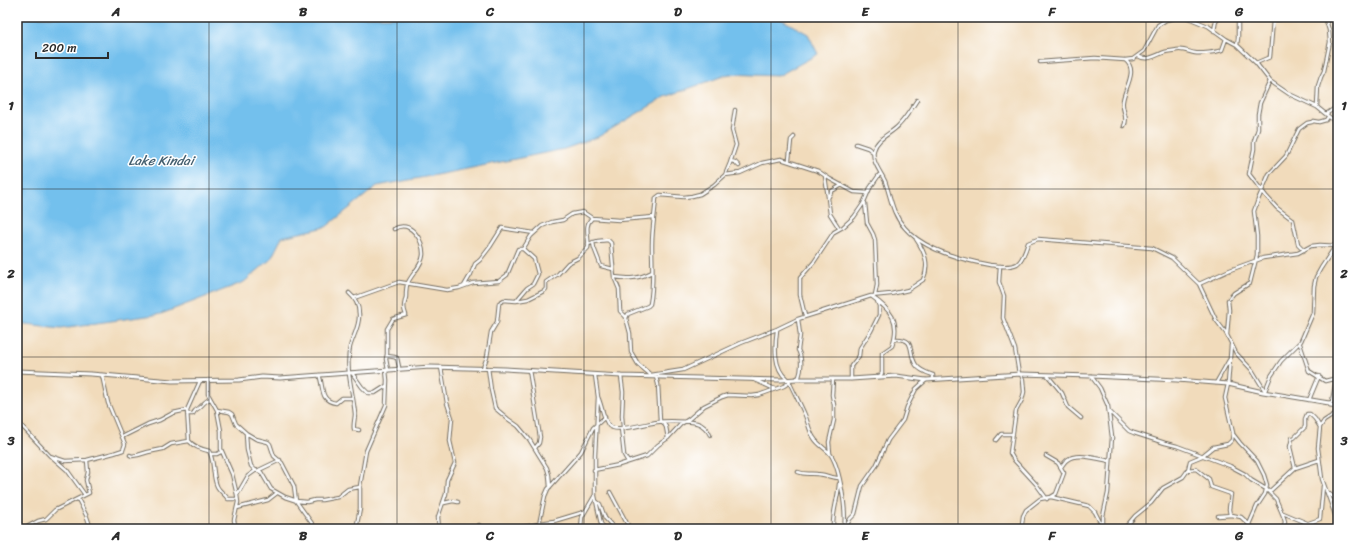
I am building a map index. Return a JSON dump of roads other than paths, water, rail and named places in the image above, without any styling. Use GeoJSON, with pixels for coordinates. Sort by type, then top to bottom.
{"type":"FeatureCollection","features":[{"type":"Feature","properties":{"kind":"street"},"geometry":{"type":"LineString","coordinates":[[1040,62],[1095,58],[1125,60],[1133,59],[1144,51],[1158,25],[1166,20],[1178,17]]}},
{"type":"Feature","properties":{"kind":"street"},"geometry":{"type":"LineString","coordinates":[[1186,17],[1208,26],[1237,45],[1256,63],[1270,81],[1289,94],[1317,107],[1338,124]]}},
{"type":"Feature","properties":{"kind":"street"},"geometry":{"type":"LineString","coordinates":[[1214,31],[1216,20],[1221,17]]}},
{"type":"Feature","properties":{"kind":"street"},"geometry":{"type":"LineString","coordinates":[[1237,45],[1238,17]]}},
{"type":"Feature","properties":{"kind":"street"},"geometry":{"type":"LineString","coordinates":[[1256,63],[1270,57],[1273,20],[1295,17]]}},
{"type":"Feature","properties":{"kind":"street"},"geometry":{"type":"LineString","coordinates":[[1317,107],[1318,86],[1324,72],[1330,42],[1326,17]]}},
{"type":"Feature","properties":{"kind":"street"},"geometry":{"type":"LineString","coordinates":[[1138,56],[1150,58],[1165,52],[1177,50],[1186,50],[1196,53],[1217,52],[1222,50],[1226,39]]}},
{"type":"Feature","properties":{"kind":"street"},"geometry":{"type":"LineString","coordinates":[[1124,126],[1126,121],[1122,102],[1131,73],[1129,64],[1125,60]]}},
{"type":"Feature","properties":{"kind":"street"},"geometry":{"type":"LineString","coordinates":[[1270,81],[1260,103],[1258,129],[1248,172],[1252,180],[1276,207],[1294,220],[1298,244],[1304,250]]}},
{"type":"Feature","properties":{"kind":"street"},"geometry":{"type":"LineString","coordinates":[[653,376],[683,370],[741,343],[805,316],[871,296],[891,294],[908,290],[923,280],[926,265],[925,256],[914,238],[900,223],[895,214],[873,152],[877,143],[899,125],[917,100]]}},
{"type":"Feature","properties":{"kind":"street"},"geometry":{"type":"LineString","coordinates":[[1227,335],[1229,310],[1228,300],[1234,293],[1250,283],[1257,256],[1258,236],[1254,211],[1265,181],[1270,172],[1286,156],[1302,126],[1313,121],[1319,122],[1326,120],[1327,115],[1338,106]]}},
{"type":"Feature","properties":{"kind":"street"},"geometry":{"type":"LineString","coordinates":[[626,316],[650,304],[653,272],[652,245],[656,198],[658,196],[684,197],[700,194],[714,185],[725,175],[736,145],[732,130],[735,110]]}},
{"type":"Feature","properties":{"kind":"street"},"geometry":{"type":"LineString","coordinates":[[789,160],[791,140],[794,137]]}},
{"type":"Feature","properties":{"kind":"street"},"geometry":{"type":"LineString","coordinates":[[856,144],[865,146],[873,152]]}},
{"type":"Feature","properties":{"kind":"street"},"geometry":{"type":"LineString","coordinates":[[725,175],[740,173],[762,162],[776,159],[789,160],[815,170],[854,192],[868,193]]}},
{"type":"Feature","properties":{"kind":"street"},"geometry":{"type":"LineString","coordinates":[[731,161],[735,162],[739,166]]}},
{"type":"Feature","properties":{"kind":"street"},"geometry":{"type":"LineString","coordinates":[[805,316],[800,295],[800,278],[814,262],[831,235],[854,217],[865,200],[873,183],[881,174]]}},
{"type":"Feature","properties":{"kind":"street"},"geometry":{"type":"LineString","coordinates":[[825,176],[830,214],[839,228]]}},
{"type":"Feature","properties":{"kind":"street"},"geometry":{"type":"LineString","coordinates":[[828,198],[832,191],[842,185]]}},
{"type":"Feature","properties":{"kind":"street"},"geometry":{"type":"LineString","coordinates":[[865,200],[867,223],[875,240],[877,285],[875,296]]}},
{"type":"Feature","properties":{"kind":"street"},"geometry":{"type":"LineString","coordinates":[[523,249],[530,237],[543,226],[563,220],[572,214],[584,213],[592,218],[619,220],[654,216]]}},
{"type":"Feature","properties":{"kind":"street"},"geometry":{"type":"LineString","coordinates":[[483,368],[487,357],[491,330],[498,322],[499,303],[504,300],[516,301],[528,299],[544,291],[546,289],[546,282],[558,274],[568,263],[579,257],[588,248],[587,225],[592,218]]}},
{"type":"Feature","properties":{"kind":"street"},"geometry":{"type":"LineString","coordinates":[[356,529],[360,509],[360,487],[366,451],[386,405],[387,328],[393,319],[406,315],[404,308],[408,283],[423,256],[418,236],[412,229],[398,227],[394,229]]}},
{"type":"Feature","properties":{"kind":"street"},"geometry":{"type":"LineString","coordinates":[[463,286],[471,274],[475,264],[490,247],[502,228],[534,233]]}},
{"type":"Feature","properties":{"kind":"street"},"geometry":{"type":"LineString","coordinates":[[914,238],[951,256],[982,264],[1000,266],[1020,262],[1028,243],[1038,239],[1156,249],[1172,258],[1199,284],[1216,320],[1227,335],[1238,357],[1252,370],[1264,391]]}},
{"type":"Feature","properties":{"kind":"street"},"geometry":{"type":"LineString","coordinates":[[588,244],[602,240],[608,240],[610,242],[612,246],[614,277],[619,289],[620,311],[626,316]]}},
{"type":"Feature","properties":{"kind":"street"},"geometry":{"type":"LineString","coordinates":[[593,242],[601,266],[613,269]]}},
{"type":"Feature","properties":{"kind":"street"},"geometry":{"type":"LineString","coordinates":[[1264,391],[1280,361],[1300,344],[1312,313],[1316,277],[1320,268],[1337,246],[1338,242]]}},
{"type":"Feature","properties":{"kind":"street"},"geometry":{"type":"LineString","coordinates":[[1199,284],[1230,270],[1263,258],[1298,253],[1308,247],[1317,245],[1337,246]]}},
{"type":"Feature","properties":{"kind":"street"},"geometry":{"type":"LineString","coordinates":[[354,298],[399,282],[447,290],[473,283],[502,280],[507,275],[518,249],[523,249]]}},
{"type":"Feature","properties":{"kind":"street"},"geometry":{"type":"LineString","coordinates":[[516,301],[528,286],[533,285],[538,274],[534,259],[523,249]]}},
{"type":"Feature","properties":{"kind":"street"},"geometry":{"type":"LineString","coordinates":[[1000,266],[999,282],[1004,296],[1003,318],[1015,349],[1020,375],[1023,380],[1024,392],[1022,400],[1016,411],[1010,454],[1047,499]]}},
{"type":"Feature","properties":{"kind":"street"},"geometry":{"type":"LineString","coordinates":[[614,277],[634,279],[653,272]]}},
{"type":"Feature","properties":{"kind":"street"},"geometry":{"type":"LineString","coordinates":[[348,293],[354,298],[359,310],[359,320],[350,346],[349,358],[352,398],[355,415],[353,426],[354,429],[359,430]]}},
{"type":"Feature","properties":{"kind":"street"},"geometry":{"type":"LineString","coordinates":[[871,296],[886,307],[891,315],[895,328],[895,338],[891,348],[883,352],[882,373],[880,376],[877,376]]}},
{"type":"Feature","properties":{"kind":"street"},"geometry":{"type":"LineString","coordinates":[[851,379],[851,366],[859,356],[860,348],[879,315],[879,306],[877,301]]}},
{"type":"Feature","properties":{"kind":"street"},"geometry":{"type":"LineString","coordinates":[[626,316],[626,322],[630,333],[631,352],[638,364],[653,376],[658,384],[661,421],[666,427],[668,438]]}},
{"type":"Feature","properties":{"kind":"street"},"geometry":{"type":"LineString","coordinates":[[797,379],[801,370],[801,354],[798,350],[800,335],[798,319]]}},
{"type":"Feature","properties":{"kind":"street"},"geometry":{"type":"LineString","coordinates":[[777,329],[776,341],[778,367],[784,377],[788,380],[814,438],[821,447],[830,453]]}},
{"type":"Feature","properties":{"kind":"street"},"geometry":{"type":"LineString","coordinates":[[895,338],[903,338],[908,342],[916,365],[922,370],[933,375],[933,379]]}},
{"type":"Feature","properties":{"kind":"street"},"geometry":{"type":"LineString","coordinates":[[1124,529],[1135,516],[1151,503],[1163,488],[1181,479],[1186,473],[1190,461],[1202,456],[1213,447],[1230,443],[1232,440],[1233,433],[1225,398],[1228,384],[1231,343]]}},
{"type":"Feature","properties":{"kind":"street"},"geometry":{"type":"LineString","coordinates":[[1300,344],[1307,369],[1325,381],[1337,377]]}},
{"type":"Feature","properties":{"kind":"street"},"geometry":{"type":"LineString","coordinates":[[387,356],[397,358],[398,369]]}},
{"type":"Feature","properties":{"kind":"street"},"geometry":{"type":"LineString","coordinates":[[1216,384],[1230,358]]}},
{"type":"Feature","properties":{"kind":"street"},"geometry":{"type":"LineString","coordinates":[[439,529],[438,516],[444,503],[447,480],[454,465],[450,441],[452,418],[447,403],[441,367]]}},
{"type":"Feature","properties":{"kind":"street"},"geometry":{"type":"LineString","coordinates":[[17,371],[200,381],[239,380],[262,377],[280,378],[441,367],[529,370],[621,376],[788,380],[851,379],[877,376],[896,376],[926,380],[1020,375],[1091,376],[1228,384],[1338,406]]}},
{"type":"Feature","properties":{"kind":"street"},"geometry":{"type":"LineString","coordinates":[[488,368],[490,390],[495,408],[518,426],[529,439],[548,471],[550,487]]}},
{"type":"Feature","properties":{"kind":"street"},"geometry":{"type":"LineString","coordinates":[[529,370],[540,439],[535,448]]}},
{"type":"Feature","properties":{"kind":"street"},"geometry":{"type":"LineString","coordinates":[[351,373],[368,393],[376,393],[386,386]]}},
{"type":"Feature","properties":{"kind":"street"},"geometry":{"type":"LineString","coordinates":[[51,456],[65,461],[87,460],[123,450],[125,446],[108,403],[102,375]]}},
{"type":"Feature","properties":{"kind":"street"},"geometry":{"type":"LineString","coordinates":[[319,375],[325,399],[336,403],[342,398],[352,398]]}},
{"type":"Feature","properties":{"kind":"street"},"geometry":{"type":"LineString","coordinates":[[595,375],[598,396],[610,427],[638,427],[661,421],[698,423],[708,431],[710,435]]}},
{"type":"Feature","properties":{"kind":"street"},"geometry":{"type":"LineString","coordinates":[[621,376],[623,392],[622,428],[624,455],[628,462]]}},
{"type":"Feature","properties":{"kind":"street"},"geometry":{"type":"LineString","coordinates":[[1048,376],[1062,393],[1067,405],[1081,418]]}},
{"type":"Feature","properties":{"kind":"street"},"geometry":{"type":"LineString","coordinates":[[1091,376],[1103,394],[1110,412],[1112,437],[1108,493],[1103,529]]}},
{"type":"Feature","properties":{"kind":"street"},"geometry":{"type":"LineString","coordinates":[[1309,400],[1319,376]]}},
{"type":"Feature","properties":{"kind":"street"},"geometry":{"type":"LineString","coordinates":[[1329,403],[1331,403],[1332,400],[1337,377]]}},
{"type":"Feature","properties":{"kind":"street"},"geometry":{"type":"LineString","coordinates":[[750,378],[775,389]]}},
{"type":"Feature","properties":{"kind":"street"},"geometry":{"type":"LineString","coordinates":[[834,379],[832,395],[834,420],[829,442],[830,453],[836,466],[839,480],[844,510],[844,529]]}},
{"type":"Feature","properties":{"kind":"street"},"geometry":{"type":"LineString","coordinates":[[208,380],[210,399],[217,410],[221,431],[220,442],[222,452],[232,474],[237,495],[234,520],[236,529]]}},
{"type":"Feature","properties":{"kind":"street"},"geometry":{"type":"LineString","coordinates":[[594,470],[618,466],[647,456],[668,438],[683,422],[689,419],[704,406],[725,396],[752,396],[784,386],[788,380]]}},
{"type":"Feature","properties":{"kind":"street"},"geometry":{"type":"LineString","coordinates":[[844,529],[855,514],[862,486],[876,466],[888,440],[903,420],[907,407],[916,389],[926,380]]}},
{"type":"Feature","properties":{"kind":"street"},"geometry":{"type":"LineString","coordinates":[[200,381],[187,410],[189,441],[200,449],[209,450],[217,487],[225,493],[228,499],[237,499]]}},
{"type":"Feature","properties":{"kind":"street"},"geometry":{"type":"LineString","coordinates":[[598,396],[594,470],[595,495],[602,529]]}},
{"type":"Feature","properties":{"kind":"street"},"geometry":{"type":"LineString","coordinates":[[187,414],[193,414],[195,410],[204,402],[210,399]]}},
{"type":"Feature","properties":{"kind":"street"},"geometry":{"type":"LineString","coordinates":[[122,437],[172,413],[187,410]]}},
{"type":"Feature","properties":{"kind":"street"},"geometry":{"type":"LineString","coordinates":[[217,410],[232,413],[236,424],[246,433],[256,440],[269,443],[275,457],[280,460],[295,488],[296,501],[316,529]]}},
{"type":"Feature","properties":{"kind":"street"},"geometry":{"type":"LineString","coordinates":[[1110,412],[1134,434],[1165,444],[1175,445],[1240,471],[1269,492],[1276,499],[1285,521],[1283,529]]}},
{"type":"Feature","properties":{"kind":"street"},"geometry":{"type":"LineString","coordinates":[[1338,412],[1324,421],[1320,427],[1318,445],[1323,484],[1338,523]]}},
{"type":"Feature","properties":{"kind":"street"},"geometry":{"type":"LineString","coordinates":[[1295,468],[1290,446],[1292,438],[1294,438],[1305,427],[1306,414],[1310,414],[1320,427]]}},
{"type":"Feature","properties":{"kind":"street"},"geometry":{"type":"LineString","coordinates":[[538,529],[545,496],[550,487],[581,452],[591,430],[605,417]]}},
{"type":"Feature","properties":{"kind":"street"},"geometry":{"type":"LineString","coordinates":[[17,422],[67,470],[86,495]]}},
{"type":"Feature","properties":{"kind":"street"},"geometry":{"type":"LineString","coordinates":[[246,433],[250,465],[264,475],[271,489],[288,499],[308,502],[334,498],[348,489],[360,487]]}},
{"type":"Feature","properties":{"kind":"street"},"geometry":{"type":"LineString","coordinates":[[1233,433],[1240,443],[1257,460],[1267,485],[1247,529]]}},
{"type":"Feature","properties":{"kind":"street"},"geometry":{"type":"LineString","coordinates":[[996,440],[1001,434],[1013,434]]}},
{"type":"Feature","properties":{"kind":"street"},"geometry":{"type":"LineString","coordinates":[[130,455],[138,456],[163,449],[171,444],[189,441]]}},
{"type":"Feature","properties":{"kind":"street"},"geometry":{"type":"LineString","coordinates":[[211,454],[222,452]]}},
{"type":"Feature","properties":{"kind":"street"},"geometry":{"type":"LineString","coordinates":[[1020,529],[1026,510],[1040,499],[1051,498],[1056,494],[1064,474],[1061,467],[1054,460],[1046,456]]}},
{"type":"Feature","properties":{"kind":"street"},"geometry":{"type":"LineString","coordinates":[[1061,467],[1067,460],[1074,457],[1090,457],[1110,461]]}},
{"type":"Feature","properties":{"kind":"street"},"geometry":{"type":"LineString","coordinates":[[23,529],[38,521],[46,519],[53,512],[89,492],[86,480],[88,472],[87,460]]}},
{"type":"Feature","properties":{"kind":"street"},"geometry":{"type":"LineString","coordinates":[[237,495],[248,476],[257,470],[280,460]]}},
{"type":"Feature","properties":{"kind":"street"},"geometry":{"type":"LineString","coordinates":[[1269,492],[1295,468],[1319,460]]}},
{"type":"Feature","properties":{"kind":"street"},"geometry":{"type":"LineString","coordinates":[[1187,470],[1189,471],[1196,469],[1209,478],[1211,487],[1230,494],[1230,515]]}},
{"type":"Feature","properties":{"kind":"street"},"geometry":{"type":"LineString","coordinates":[[798,472],[805,474],[818,474],[839,480]]}},
{"type":"Feature","properties":{"kind":"street"},"geometry":{"type":"LineString","coordinates":[[833,529],[832,518],[838,496],[839,480]]}},
{"type":"Feature","properties":{"kind":"street"},"geometry":{"type":"LineString","coordinates":[[1292,529],[1320,519],[1323,484]]}},
{"type":"Feature","properties":{"kind":"street"},"geometry":{"type":"LineString","coordinates":[[1325,490],[1338,501]]}},
{"type":"Feature","properties":{"kind":"street"},"geometry":{"type":"LineString","coordinates":[[610,492],[630,529]]}},
{"type":"Feature","properties":{"kind":"street"},"geometry":{"type":"LineString","coordinates":[[236,508],[268,500],[277,493]]}},
{"type":"Feature","properties":{"kind":"street"},"geometry":{"type":"LineString","coordinates":[[446,494],[449,502]]}},
{"type":"Feature","properties":{"kind":"street"},"geometry":{"type":"LineString","coordinates":[[581,529],[581,522],[584,512],[595,495]]}},
{"type":"Feature","properties":{"kind":"street"},"geometry":{"type":"LineString","coordinates":[[1051,498],[1089,506],[1103,524]]}},
{"type":"Feature","properties":{"kind":"street"},"geometry":{"type":"LineString","coordinates":[[78,499],[91,529]]}},
{"type":"Feature","properties":{"kind":"street"},"geometry":{"type":"LineString","coordinates":[[596,500],[600,504],[605,518],[615,529]]}},
{"type":"Feature","properties":{"kind":"street"},"geometry":{"type":"LineString","coordinates":[[444,503],[453,501],[458,502]]}},
{"type":"Feature","properties":{"kind":"street"},"geometry":{"type":"LineString","coordinates":[[516,529],[554,521],[584,512]]}},
{"type":"Feature","properties":{"kind":"street"},"geometry":{"type":"LineString","coordinates":[[1283,513],[1307,523],[1316,529]]}},
{"type":"Feature","properties":{"kind":"street"},"geometry":{"type":"LineString","coordinates":[[1218,516],[1230,515],[1242,517],[1254,529]]}},
{"type":"Feature","properties":{"kind":"street"},"geometry":{"type":"LineString","coordinates":[[534,529],[540,523]]}},
{"type":"Feature","properties":{"kind":"street"},"geometry":{"type":"LineString","coordinates":[[540,523],[542,529]]}},
{"type":"Feature","properties":{"kind":"street"},"geometry":{"type":"LineString","coordinates":[[601,524],[606,529]]}},
{"type":"Feature","properties":{"kind":"street"},"geometry":{"type":"LineString","coordinates":[[479,525],[481,529]]}},
{"type":"Feature","properties":{"kind":"water","name":"Lake Kindai"},"geometry":{"type":"Polygon","coordinates":[[[17,17],[777,17],[808,34],[818,54],[778,76],[729,74],[665,97],[598,137],[564,149],[377,186],[326,227],[282,237],[271,259],[244,282],[161,314],[61,328],[17,323],[17,17]]]}}]}
